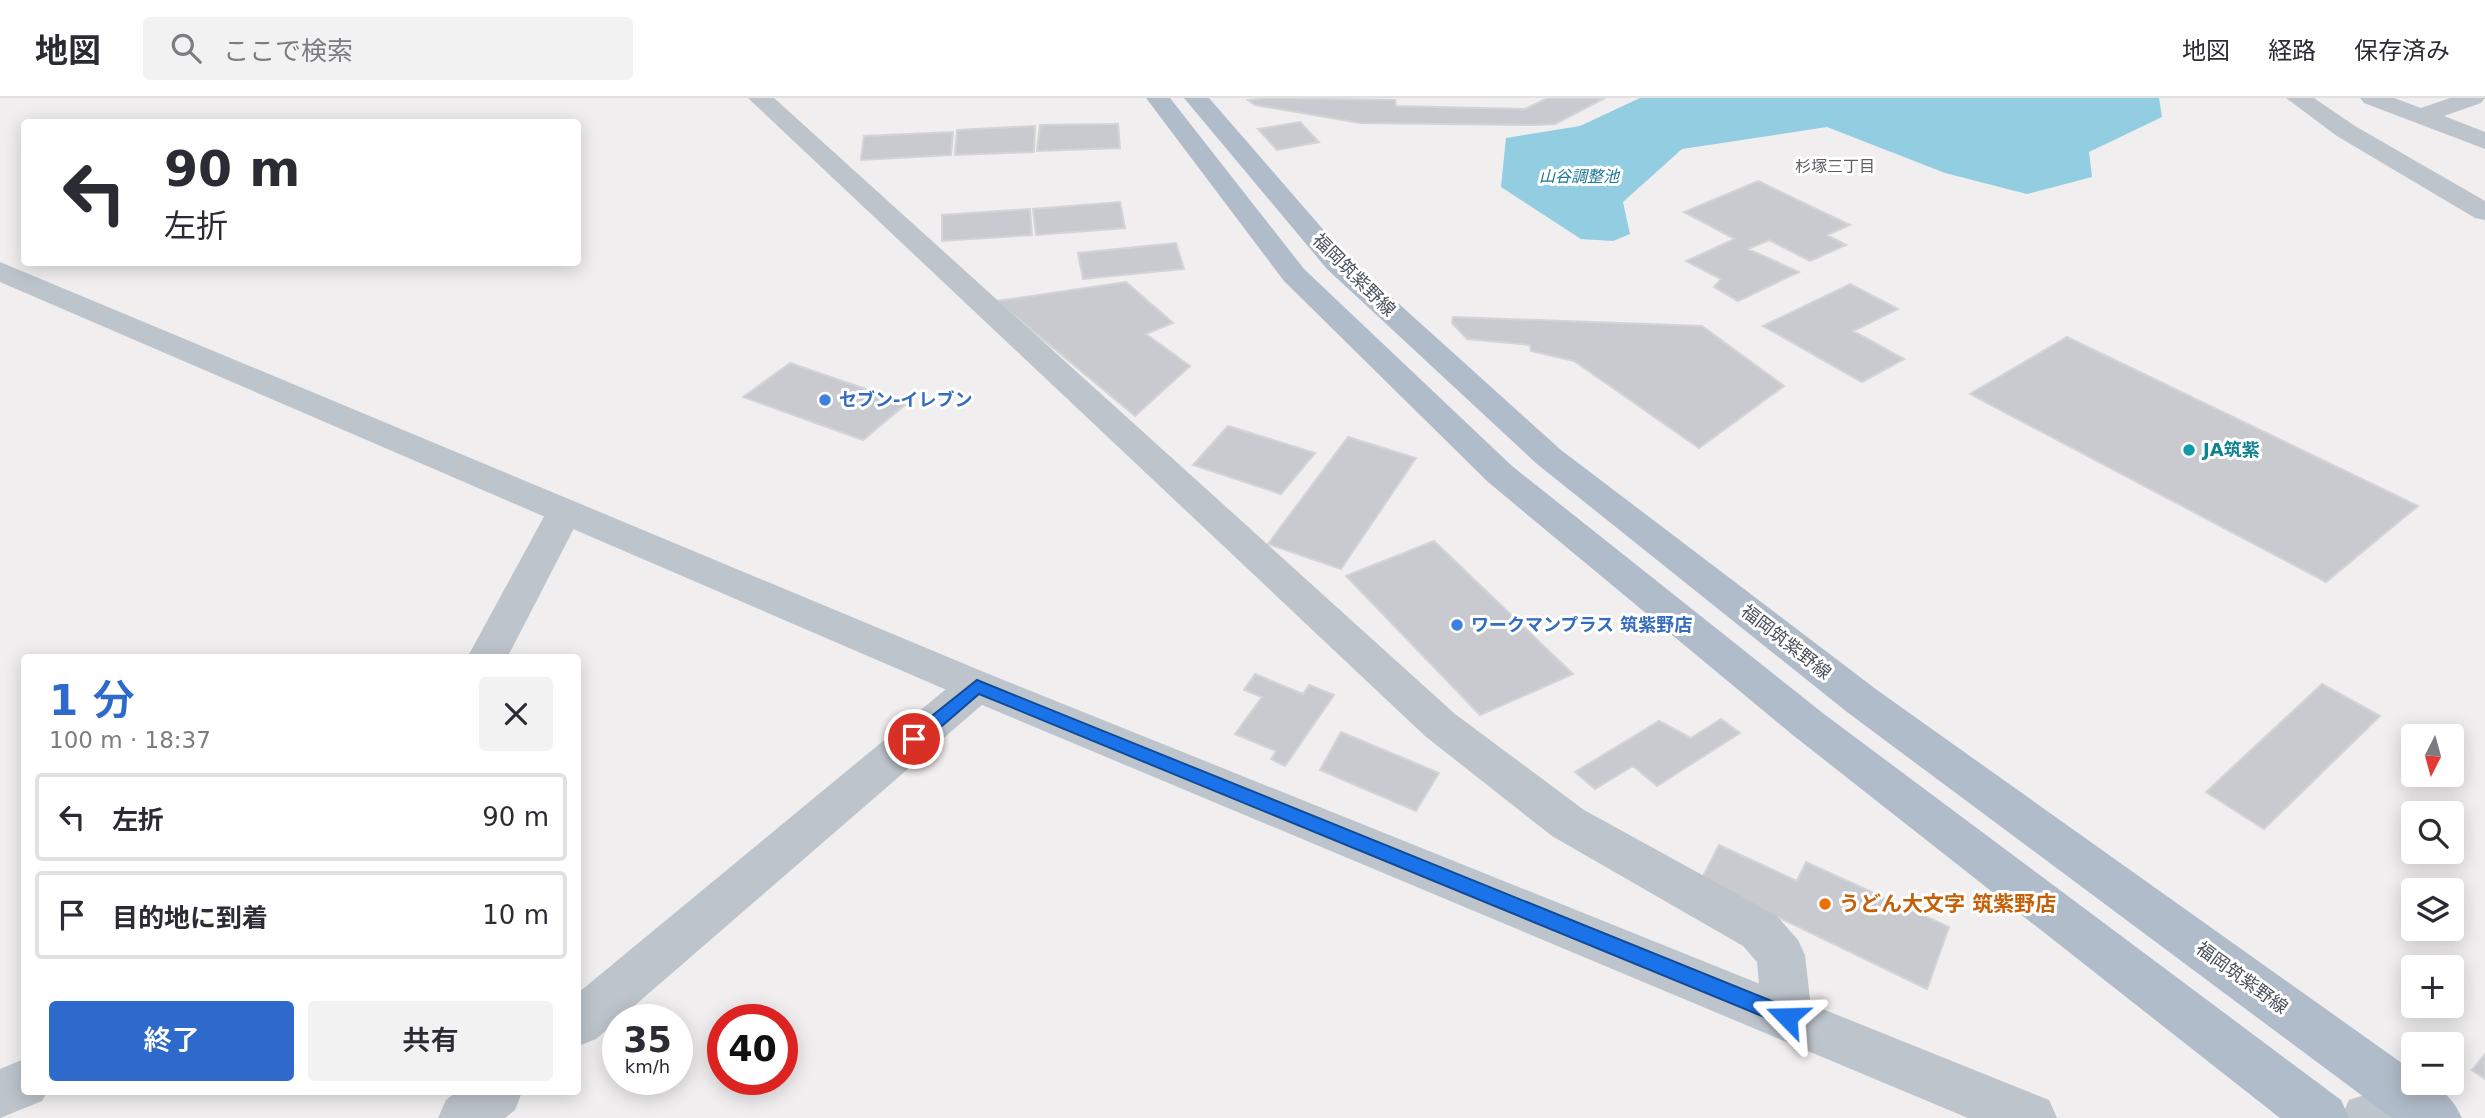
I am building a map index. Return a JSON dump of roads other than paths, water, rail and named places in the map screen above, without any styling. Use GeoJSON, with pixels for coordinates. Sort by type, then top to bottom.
{"type":"FeatureCollection","features":[{"type":"Feature","properties":{"kind":"main road"},"geometry":{"type":"LineString","coordinates":[[1158,98],[1294,275],[1500,474],[1809,725],[2322,1118]]}},
{"type":"Feature","properties":{"kind":"main road","name":"福岡筑紫野線"},"geometry":{"type":"LineString","coordinates":[[1196,98],[1337,263],[1549,457],[1862,701],[2406,1114]]}},
{"type":"Feature","properties":{"kind":"street"},"geometry":{"type":"LineString","coordinates":[[760,98],[1440,725],[1568,823],[1760,931],[1781,955],[1787,1017]]}},
{"type":"Feature","properties":{"kind":"street"},"geometry":{"type":"LineString","coordinates":[[2298,98],[2346,131],[2485,212]]}},
{"type":"Feature","properties":{"kind":"street"},"geometry":{"type":"LineString","coordinates":[[2372,98],[2485,141]]}},
{"type":"Feature","properties":{"kind":"street"},"geometry":{"type":"LineString","coordinates":[[2421,116],[2473,98]]}},
{"type":"Feature","properties":{"kind":"street"},"geometry":{"type":"LineString","coordinates":[[0,271],[977,686],[2030,1118]]}},
{"type":"Feature","properties":{"kind":"street"},"geometry":{"type":"LineString","coordinates":[[489,654],[565,511]]}},
{"type":"Feature","properties":{"kind":"street"},"geometry":{"type":"LineString","coordinates":[[581,1020],[977,686]]}},
{"type":"Feature","properties":{"kind":"street"},"geometry":{"type":"LineString","coordinates":[[0,1094],[21,1085]]}},
{"type":"Feature","properties":{"kind":"street"},"geometry":{"type":"LineString","coordinates":[[465,1118],[492,1095]]}},
{"type":"Feature","properties":{"kind":"water","name":"山谷調整池"},"geometry":{"type":"Polygon","coordinates":[[[1640,98],[2159,98],[2162,117],[2089,152],[2092,177],[2027,194],[1945,173],[1827,127],[1682,149],[1623,202],[1630,234],[1613,241],[1581,239],[1501,187],[1506,138],[1580,126],[1640,98]]]}},
{"type":"Feature","properties":{"kind":"place","name":"セブン-イレブン"},"geometry":{"type":"Point","coordinates":[825,400]}},
{"type":"Feature","properties":{"kind":"place","name":"JA筑紫"},"geometry":{"type":"Point","coordinates":[2189,450]}},
{"type":"Feature","properties":{"kind":"place","name":"ワークマンプラス 筑紫野店"},"geometry":{"type":"Point","coordinates":[1457,625]}},
{"type":"Feature","properties":{"kind":"place","name":"うどん大文字 筑紫野店"},"geometry":{"type":"Point","coordinates":[1825,904]}},
{"type":"Feature","properties":{"kind":"district","name":"杉塚三丁目"},"geometry":{"type":"Point","coordinates":[1835,166]}}]}
